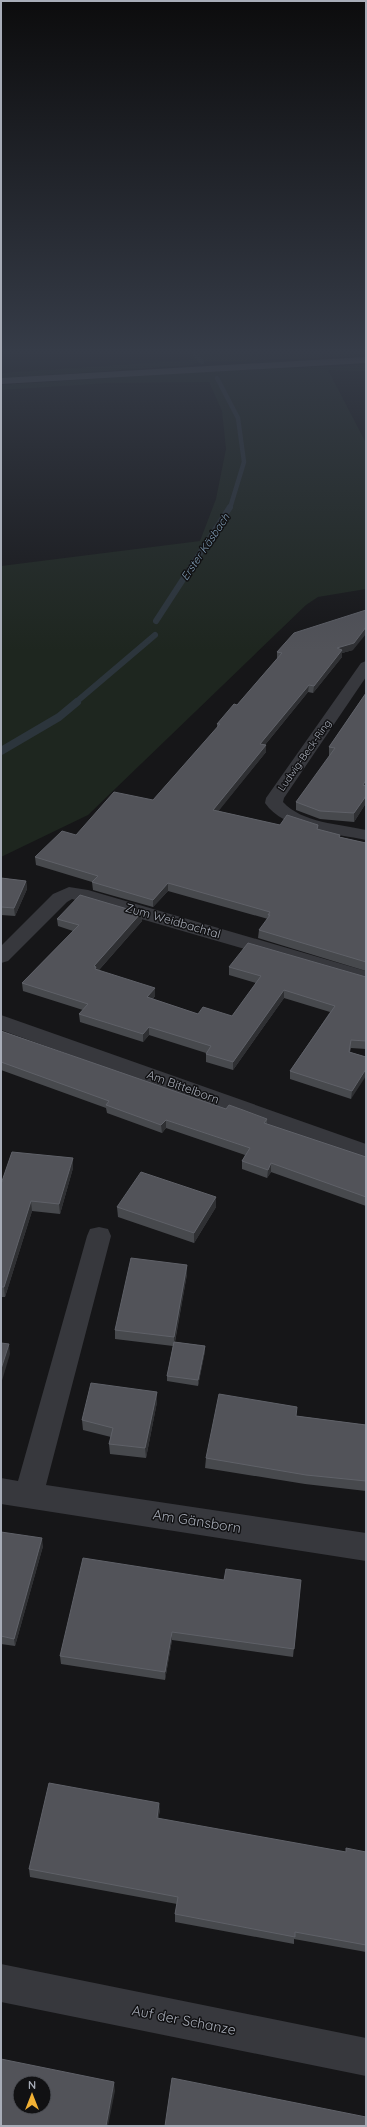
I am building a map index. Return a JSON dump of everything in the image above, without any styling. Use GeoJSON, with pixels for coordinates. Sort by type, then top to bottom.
{"type":"FeatureCollection","features":[{"type":"Feature","properties":{"kind":"street","name":"Ludwig-Beck-Ring"},"geometry":{"type":"LineString","coordinates":[[366,666],[275,798],[274,803],[277,809],[294,818],[366,835]]}},
{"type":"Feature","properties":{"kind":"street","name":"Zum Weidbachtal"},"geometry":{"type":"LineString","coordinates":[[1,957],[60,898],[69,893],[81,894],[366,978]]}},
{"type":"Feature","properties":{"kind":"street","name":"Am Bittelborn"},"geometry":{"type":"LineString","coordinates":[[1,1022],[366,1153]]}},
{"type":"Feature","properties":{"kind":"street","name":"Am Gänsborn"},"geometry":{"type":"LineString","coordinates":[[99,1236],[15,1493],[366,1547]]}},
{"type":"Feature","properties":{"kind":"street","name":"Auf der Schanze"},"geometry":{"type":"LineString","coordinates":[[1,1983],[366,2057]]}},
{"type":"Feature","properties":{"kind":"shaded area"},"geometry":{"type":"Polygon","coordinates":[[[225,452],[366,452],[366,589],[318,597],[306,605],[88,815],[1,857],[1,566],[200,541],[216,499],[225,452]]]}},
{"type":"Feature","properties":{"kind":"building"},"geometry":{"type":"Polygon","coordinates":[[[366,610],[366,627],[354,643],[337,648],[342,650],[314,686],[309,685],[260,744],[266,745],[213,810],[280,825],[287,815],[318,825],[317,829],[340,835],[339,837],[366,843],[366,962],[259,930],[270,915],[268,915],[270,912],[168,883],[153,900],[92,882],[98,876],[35,857],[62,831],[76,835],[114,792],[153,800],[220,724],[217,724],[234,704],[237,705],[282,653],[277,652],[294,633],[366,610]]]}},
{"type":"Feature","properties":{"kind":"building"},"geometry":{"type":"Polygon","coordinates":[[[366,693],[366,780],[363,785],[366,786],[366,796],[354,813],[320,811],[296,802],[335,748],[329,747],[366,693]]]}},
{"type":"Feature","properties":{"kind":"building"},"geometry":{"type":"Polygon","coordinates":[[[1,878],[26,881],[14,908],[1,907],[1,878]]]}},
{"type":"Feature","properties":{"kind":"building"},"geometry":{"type":"Polygon","coordinates":[[[80,895],[141,913],[94,966],[96,967],[95,969],[155,988],[147,997],[198,1014],[203,1007],[232,1016],[261,976],[229,967],[248,943],[366,977],[366,1041],[351,1040],[349,1052],[366,1057],[366,1069],[352,1091],[290,1071],[335,1006],[284,990],[233,1062],[206,1054],[211,1046],[149,1027],[143,1034],[79,1014],[88,1004],[22,983],[79,925],[57,919],[80,895]]]}},
{"type":"Feature","properties":{"kind":"building"},"geometry":{"type":"Polygon","coordinates":[[[1,1031],[226,1109],[229,1105],[267,1119],[264,1123],[366,1157],[366,1197],[271,1163],[268,1170],[242,1161],[250,1148],[166,1120],[161,1125],[106,1105],[109,1101],[1,1062],[1,1031]]]}},
{"type":"Feature","properties":{"kind":"building"},"geometry":{"type":"Polygon","coordinates":[[[12,1152],[73,1158],[59,1204],[31,1201],[4,1287],[1,1287],[1,1184],[12,1152]]]}},
{"type":"Feature","properties":{"kind":"building"},"geometry":{"type":"Polygon","coordinates":[[[141,1172],[216,1197],[194,1233],[117,1207],[141,1172]]]}},
{"type":"Feature","properties":{"kind":"building"},"geometry":{"type":"Polygon","coordinates":[[[131,1258],[187,1265],[174,1337],[115,1330],[131,1258]]]}},
{"type":"Feature","properties":{"kind":"building"},"geometry":{"type":"Polygon","coordinates":[[[174,1342],[205,1346],[198,1380],[167,1376],[174,1342]]]}},
{"type":"Feature","properties":{"kind":"building"},"geometry":{"type":"Polygon","coordinates":[[[1,1343],[9,1344],[1,1369],[1,1343]]]}},
{"type":"Feature","properties":{"kind":"building"},"geometry":{"type":"Polygon","coordinates":[[[91,1383],[157,1392],[145,1448],[109,1444],[113,1428],[82,1420],[91,1383]]]}},
{"type":"Feature","properties":{"kind":"building"},"geometry":{"type":"Polygon","coordinates":[[[219,1394],[297,1407],[296,1416],[366,1425],[366,1481],[306,1475],[206,1458],[219,1394]]]}},
{"type":"Feature","properties":{"kind":"building"},"geometry":{"type":"Polygon","coordinates":[[[1,1532],[42,1538],[14,1639],[1,1636],[1,1532]]]}},
{"type":"Feature","properties":{"kind":"building"},"geometry":{"type":"Polygon","coordinates":[[[83,1558],[224,1580],[226,1569],[301,1580],[294,1649],[172,1632],[165,1672],[60,1656],[83,1558]]]}},
{"type":"Feature","properties":{"kind":"building"},"geometry":{"type":"Polygon","coordinates":[[[49,1783],[159,1803],[157,1818],[346,1852],[346,1848],[366,1852],[366,1945],[295,1932],[295,1937],[175,1914],[178,1897],[29,1869],[49,1783]]]}},
{"type":"Feature","properties":{"kind":"building"},"geometry":{"type":"Polygon","coordinates":[[[1,2059],[114,2082],[106,2126],[1,2126],[1,2059]]]}},
{"type":"Feature","properties":{"kind":"building"},"geometry":{"type":"Polygon","coordinates":[[[172,2078],[366,2117],[366,2126],[165,2126],[172,2078]]]}},
{"type":"Feature","properties":{"kind":"waterway","name":"Erster Käsbach"},"geometry":{"type":"LineString","coordinates":[[230,508],[244,462],[243,452]]}},
{"type":"Feature","properties":{"kind":"waterway","name":"Erster Käsbach"},"geometry":{"type":"LineString","coordinates":[[156,621],[230,507]]}},
{"type":"Feature","properties":{"kind":"waterway","name":"Erster Käsbach"},"geometry":{"type":"LineString","coordinates":[[75,703],[155,635]]}},
{"type":"Feature","properties":{"kind":"waterway","name":"Erster Käsbach"},"geometry":{"type":"LineString","coordinates":[[1,751],[59,717],[77,702]]}}]}
